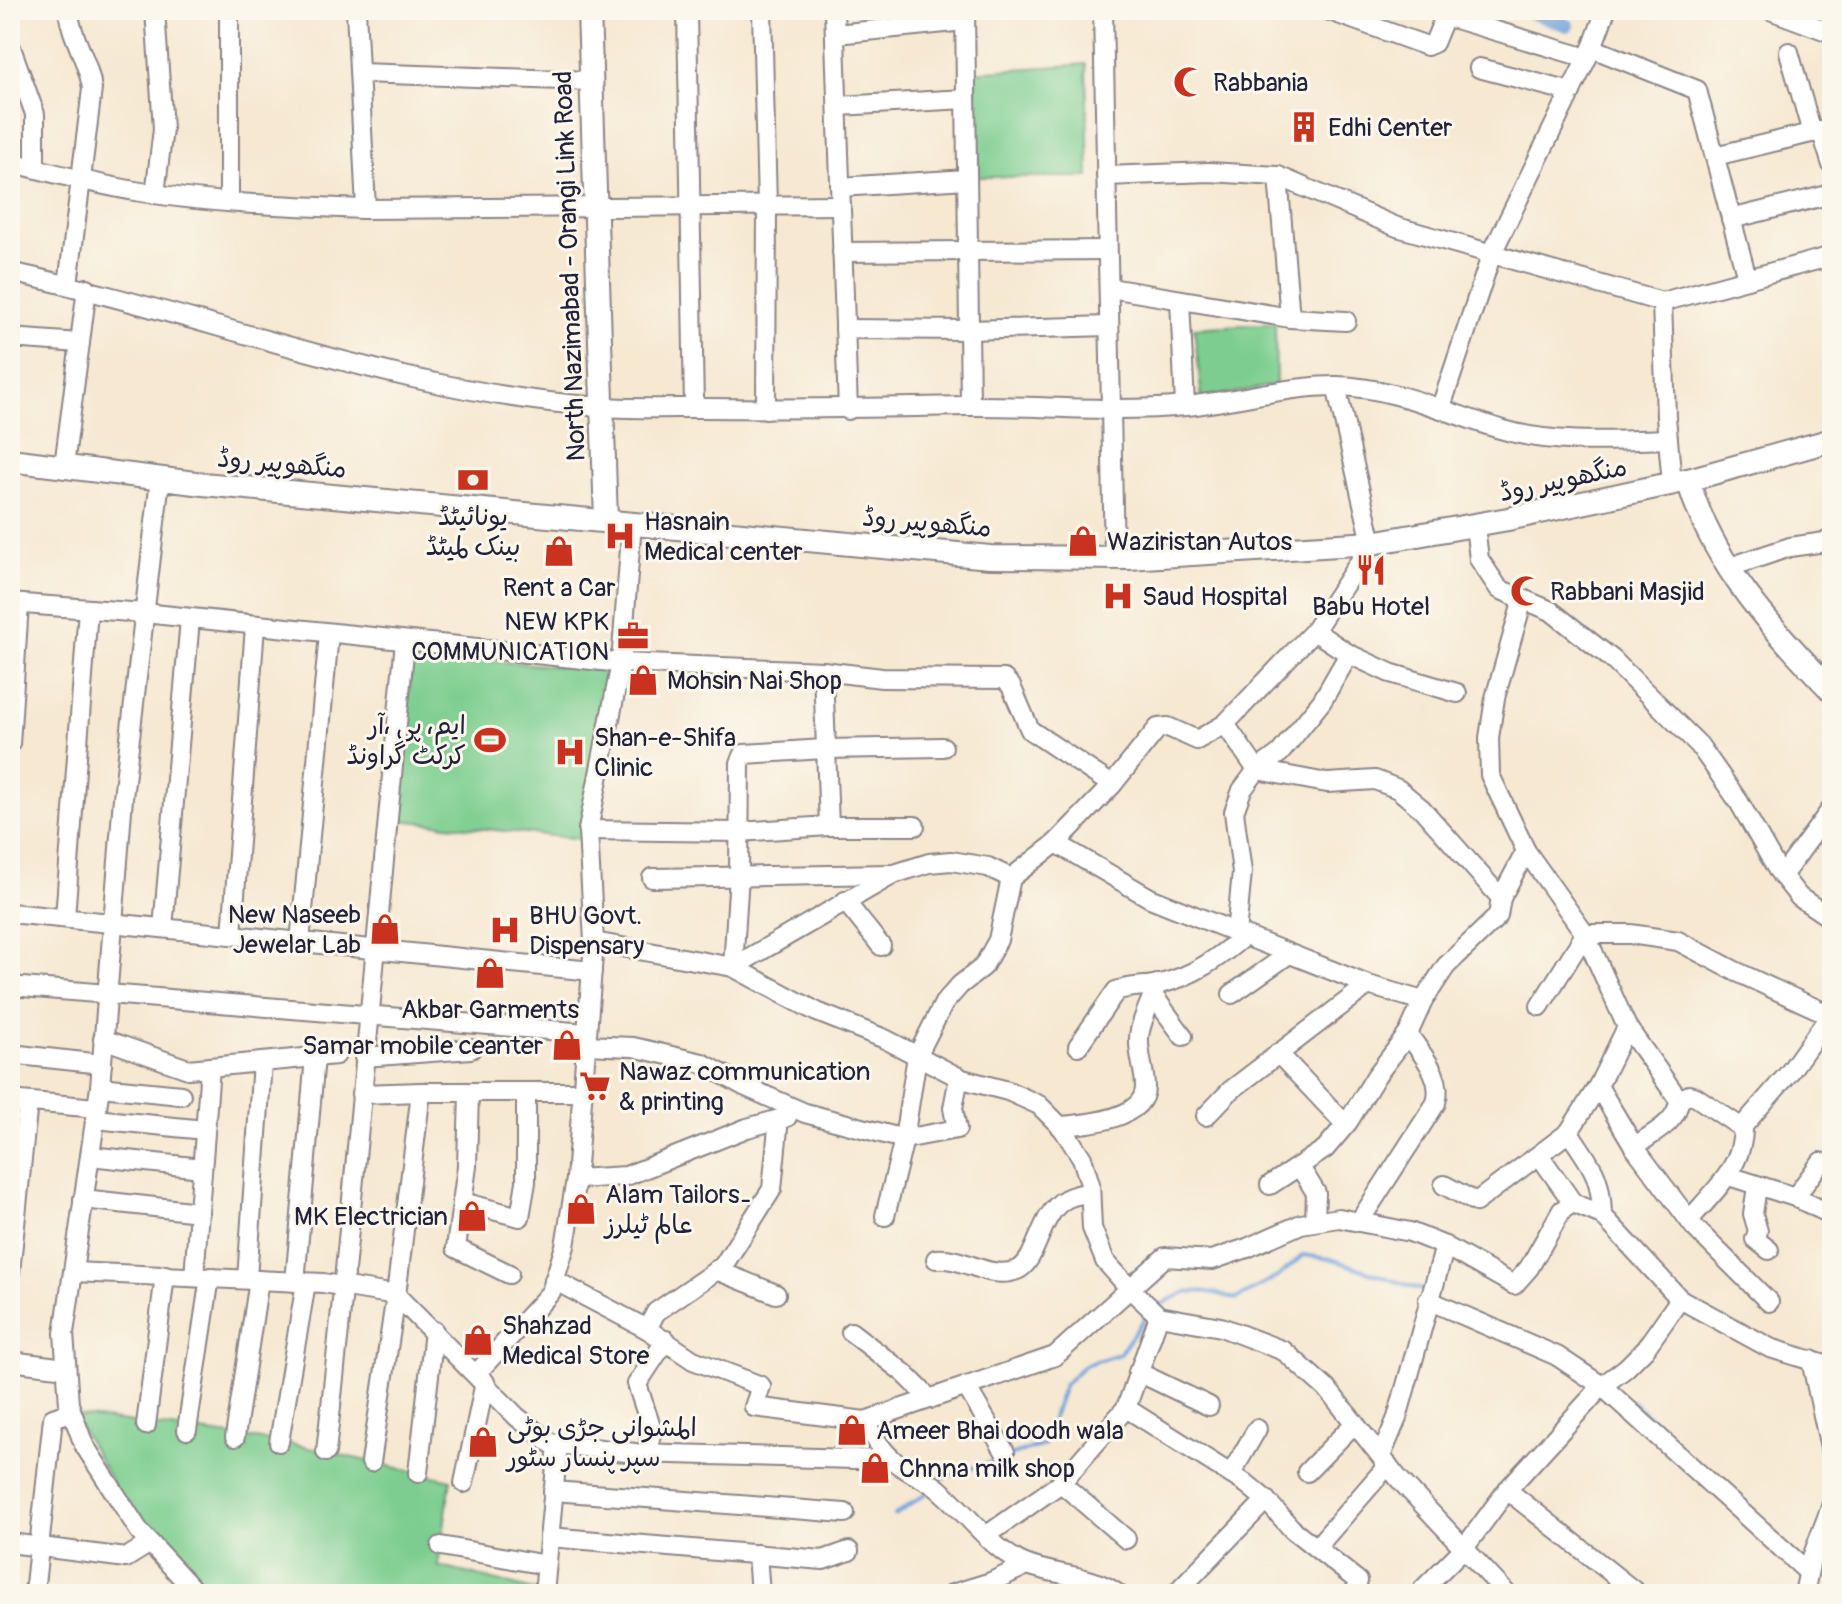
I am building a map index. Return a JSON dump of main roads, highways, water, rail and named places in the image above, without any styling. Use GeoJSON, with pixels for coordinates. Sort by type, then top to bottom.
{"type":"FeatureCollection","features":[{"type":"Feature","properties":{"kind":"main road","name":"North Nazimabad - Orangi Link Road"},"geometry":{"type":"LineString","coordinates":[[589,10],[606,521]]}},
{"type":"Feature","properties":{"kind":"main road","name":"منگھوپیر روڈ"},"geometry":{"type":"LineString","coordinates":[[10,460],[160,479],[990,557],[1114,558],[1372,543],[1475,526],[1680,482],[1830,443]]}},
{"type":"Feature","properties":{"kind":"main road"},"geometry":{"type":"LineString","coordinates":[[1680,482],[1727,568],[1787,644],[1832,691]]}},
{"type":"Feature","properties":{"kind":"waterway"},"geometry":{"type":"LineString","coordinates":[[1524,10],[1567,25]]}},
{"type":"Feature","properties":{"kind":"waterway"},"geometry":{"type":"LineString","coordinates":[[1158,1307],[1178,1295],[1196,1291],[1236,1299],[1279,1276],[1303,1255],[1331,1259],[1428,1292]]}},
{"type":"Feature","properties":{"kind":"waterway"},"geometry":{"type":"LineString","coordinates":[[936,1480],[1043,1445],[1064,1385],[1084,1365],[1119,1354],[1148,1314]]}},
{"type":"Feature","properties":{"kind":"waterway"},"geometry":{"type":"LineString","coordinates":[[1632,1401],[1658,1425]]}},
{"type":"Feature","properties":{"kind":"waterway"},"geometry":{"type":"LineString","coordinates":[[895,1515],[931,1487]]}},
{"type":"Feature","properties":{"kind":"waterway"},"geometry":{"type":"LineString","coordinates":[[1816,1564],[1832,1565]]}},
{"type":"Feature","properties":{"kind":"place","name":"Rabbania"},"geometry":{"type":"Point","coordinates":[1189,82]}},
{"type":"Feature","properties":{"kind":"place","name":"Edhi Center"},"geometry":{"type":"Point","coordinates":[1304,127]}},
{"type":"Feature","properties":{"kind":"place","name":"یونائیٹڈ بینک لمیٹڈ"},"geometry":{"type":"Point","coordinates":[473,480]}},
{"type":"Feature","properties":{"kind":"place","name":"Hasnain Medical center"},"geometry":{"type":"Point","coordinates":[620,536]}},
{"type":"Feature","properties":{"kind":"place","name":"Waziristan Autos"},"geometry":{"type":"Point","coordinates":[1083,541]}},
{"type":"Feature","properties":{"kind":"place","name":"Rent a Car"},"geometry":{"type":"Point","coordinates":[559,551]}},
{"type":"Feature","properties":{"kind":"place","name":"Babu Hotel"},"geometry":{"type":"Point","coordinates":[1371,570]}},
{"type":"Feature","properties":{"kind":"place","name":"Rabbani Masjid"},"geometry":{"type":"Point","coordinates":[1526,591]}},
{"type":"Feature","properties":{"kind":"place","name":"Saud Hospital"},"geometry":{"type":"Point","coordinates":[1118,596]}},
{"type":"Feature","properties":{"kind":"place","name":"NEW KPK COMMUNICATION"},"geometry":{"type":"Point","coordinates":[633,636]}},
{"type":"Feature","properties":{"kind":"place","name":"Mohsin Nai Shop"},"geometry":{"type":"Point","coordinates":[643,680]}},
{"type":"Feature","properties":{"kind":"place","name":"ایم، پی ،آر کرکٹ گراونڈ"},"geometry":{"type":"Point","coordinates":[490,740]}},
{"type":"Feature","properties":{"kind":"place","name":"Shan-e-Shifa Clinic"},"geometry":{"type":"Point","coordinates":[570,752]}},
{"type":"Feature","properties":{"kind":"place","name":"New Naseeb Jewelar Lab"},"geometry":{"type":"Point","coordinates":[385,929]}},
{"type":"Feature","properties":{"kind":"place","name":"BHU Govt. Dispensary"},"geometry":{"type":"Point","coordinates":[505,930]}},
{"type":"Feature","properties":{"kind":"place","name":"Akbar Garments"},"geometry":{"type":"Point","coordinates":[490,973]}},
{"type":"Feature","properties":{"kind":"place","name":"Samar mobile ceanter"},"geometry":{"type":"Point","coordinates":[567,1045]}},
{"type":"Feature","properties":{"kind":"place","name":"Nawaz communication & printing"},"geometry":{"type":"Point","coordinates":[595,1086]}},
{"type":"Feature","properties":{"kind":"place","name":"Alam Tailors۔ عالم ٹیلرز"},"geometry":{"type":"Point","coordinates":[581,1209]}},
{"type":"Feature","properties":{"kind":"place","name":"MK Electrician"},"geometry":{"type":"Point","coordinates":[472,1216]}},
{"type":"Feature","properties":{"kind":"place","name":"Shahzad Medical Store"},"geometry":{"type":"Point","coordinates":[478,1340]}},
{"type":"Feature","properties":{"kind":"place","name":"Ameer Bhai doodh wala"},"geometry":{"type":"Point","coordinates":[852,1430]}},
{"type":"Feature","properties":{"kind":"place","name":"المشوانی جڑی بوٹی سپر پنسار سٹور"},"geometry":{"type":"Point","coordinates":[483,1442]}},
{"type":"Feature","properties":{"kind":"place","name":"Chnna milk shop"},"geometry":{"type":"Point","coordinates":[875,1468]}}]}
